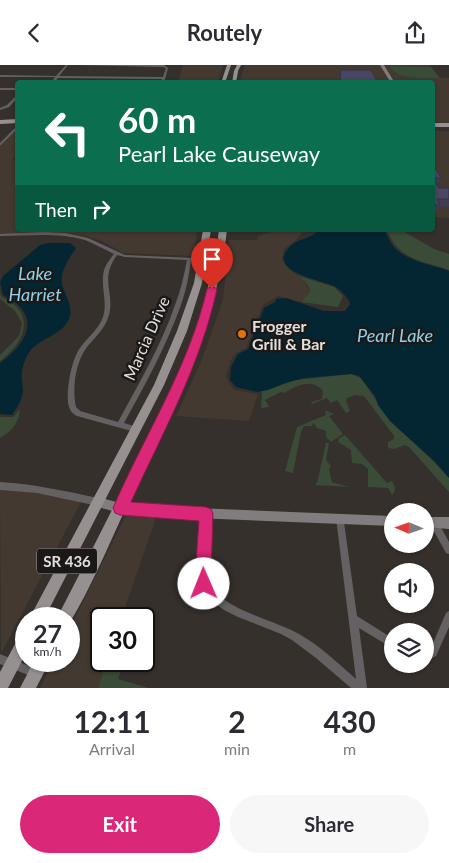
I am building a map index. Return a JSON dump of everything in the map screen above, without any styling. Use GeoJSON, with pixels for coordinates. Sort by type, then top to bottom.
{"type":"FeatureCollection","features":[{"type":"Feature","properties":{"kind":"main road"},"geometry":{"type":"LineString","coordinates":[[224,80],[229,65]]}},
{"type":"Feature","properties":{"kind":"main road"},"geometry":{"type":"LineString","coordinates":[[234,80],[239,65]]}},
{"type":"Feature","properties":{"kind":"main road"},"geometry":{"type":"LineString","coordinates":[[0,122],[15,123]]}},
{"type":"Feature","properties":{"kind":"main road"},"geometry":{"type":"LineString","coordinates":[[435,126],[449,127]]}},
{"type":"Feature","properties":{"kind":"main road","name":"SR 436"},"geometry":{"type":"LineString","coordinates":[[42,607],[159,385],[182,331],[198,283],[207,232]]}},
{"type":"Feature","properties":{"kind":"main road","name":"SR 436"},"geometry":{"type":"LineString","coordinates":[[70,607],[191,360],[206,315],[223,232]]}},
{"type":"Feature","properties":{"kind":"main road"},"geometry":{"type":"LineString","coordinates":[[0,688],[6,661],[15,651]]}},
{"type":"Feature","properties":{"kind":"main road"},"geometry":{"type":"LineString","coordinates":[[28,688],[36,672]]}},
{"type":"Feature","properties":{"kind":"street"},"geometry":{"type":"LineString","coordinates":[[54,80],[66,65]]}},
{"type":"Feature","properties":{"kind":"street"},"geometry":{"type":"LineString","coordinates":[[0,76],[164,78],[167,68],[80,65]]}},
{"type":"Feature","properties":{"kind":"street"},"geometry":{"type":"LineString","coordinates":[[382,65],[391,80]]}},
{"type":"Feature","properties":{"kind":"street"},"geometry":{"type":"LineString","coordinates":[[0,89],[15,89]]}},
{"type":"Feature","properties":{"kind":"street"},"geometry":{"type":"LineString","coordinates":[[2,108],[8,106],[15,98]]}},
{"type":"Feature","properties":{"kind":"street"},"geometry":{"type":"LineString","coordinates":[[0,145],[15,127]]}},
{"type":"Feature","properties":{"kind":"street"},"geometry":{"type":"LineString","coordinates":[[0,235],[77,236],[88,239],[116,254],[137,258],[218,260]]}},
{"type":"Feature","properties":{"kind":"street"},"geometry":{"type":"LineString","coordinates":[[116,254],[108,262],[105,269],[106,317],[99,330],[78,355],[74,370],[72,405],[74,412],[79,414],[135,429]]}},
{"type":"Feature","properties":{"kind":"street","name":"Marcia Drive"},"geometry":{"type":"LineString","coordinates":[[120,425],[167,332],[183,286],[189,259]]}},
{"type":"Feature","properties":{"kind":"street"},"geometry":{"type":"LineString","coordinates":[[0,486],[52,491],[120,508],[206,514],[384,521]]}},
{"type":"Feature","properties":{"kind":"street"},"geometry":{"type":"LineString","coordinates":[[206,514],[203,576],[204,584],[210,592],[217,599],[239,613],[293,635],[337,668],[358,688]]}},
{"type":"Feature","properties":{"kind":"street"},"geometry":{"type":"LineString","coordinates":[[340,518],[362,688]]}},
{"type":"Feature","properties":{"kind":"street"},"geometry":{"type":"LineString","coordinates":[[434,523],[449,523]]}},
{"type":"Feature","properties":{"kind":"street"},"geometry":{"type":"LineString","coordinates":[[434,529],[449,550]]}},
{"type":"Feature","properties":{"kind":"street"},"geometry":{"type":"LineString","coordinates":[[434,651],[449,616]]}},
{"type":"Feature","properties":{"kind":"street"},"geometry":{"type":"LineString","coordinates":[[353,619],[384,638]]}},
{"type":"Feature","properties":{"kind":"shaded area"},"geometry":{"type":"Polygon","coordinates":[[[183,65],[223,65],[219,80],[179,80],[183,65]]]}},
{"type":"Feature","properties":{"kind":"shaded area"},"geometry":{"type":"Polygon","coordinates":[[[245,65],[381,65],[389,80],[240,80],[245,65]]]}},
{"type":"Feature","properties":{"kind":"shaded area"},"geometry":{"type":"Polygon","coordinates":[[[384,65],[431,65],[429,67],[389,66],[396,73],[417,77],[449,78],[449,123],[435,122],[435,80],[394,80],[384,65]]]}},
{"type":"Feature","properties":{"kind":"shaded area"},"geometry":{"type":"Polygon","coordinates":[[[15,130],[15,156],[12,160],[15,161],[15,232],[197,232],[194,256],[123,253],[102,241],[70,234],[0,234],[0,147],[15,130]]]}},
{"type":"Feature","properties":{"kind":"shaded area"},"geometry":{"type":"Polygon","coordinates":[[[435,131],[449,131],[449,218],[435,217],[435,131]]]}},
{"type":"Feature","properties":{"kind":"shaded area"},"geometry":{"type":"Polygon","coordinates":[[[271,232],[302,232],[296,240],[284,249],[282,259],[289,269],[304,281],[310,292],[301,302],[278,296],[263,305],[246,348],[236,353],[230,361],[226,377],[230,385],[235,390],[258,394],[249,421],[176,416],[201,362],[223,300],[229,240],[257,240],[258,236],[271,232]]]}},
{"type":"Feature","properties":{"kind":"shaded area"},"geometry":{"type":"Polygon","coordinates":[[[0,490],[50,494],[81,502],[25,607],[15,607],[15,627],[1,653],[0,490]]]}},
{"type":"Feature","properties":{"kind":"shaded area"},"geometry":{"type":"Polygon","coordinates":[[[127,513],[157,515],[125,607],[90,607],[90,672],[103,672],[98,688],[40,688],[48,672],[80,672],[80,608],[127,513]]]}},
{"type":"Feature","properties":{"kind":"green space"},"geometry":{"type":"Polygon","coordinates":[[[389,66],[431,67],[440,78],[405,76],[393,71],[389,66]]]}},
{"type":"Feature","properties":{"kind":"green space"},"geometry":{"type":"Polygon","coordinates":[[[387,232],[404,232],[434,249],[449,254],[449,270],[408,256],[395,245],[387,232]]]}},
{"type":"Feature","properties":{"kind":"green space"},"geometry":{"type":"Polygon","coordinates":[[[296,275],[334,287],[343,296],[338,307],[301,302],[310,292],[305,282],[296,275]]]}},
{"type":"Feature","properties":{"kind":"green space"},"geometry":{"type":"Polygon","coordinates":[[[0,292],[1,296],[17,307],[24,322],[21,337],[17,344],[0,361],[0,355],[19,336],[22,323],[15,311],[0,299],[0,292]]]}},
{"type":"Feature","properties":{"kind":"green space"},"geometry":{"type":"Polygon","coordinates":[[[351,374],[361,378],[390,421],[442,469],[449,478],[449,492],[409,447],[405,445],[394,449],[388,448],[388,442],[394,439],[394,436],[364,396],[355,395],[347,398],[346,401],[350,411],[346,413],[337,400],[331,403],[327,398],[312,404],[311,402],[322,399],[323,391],[314,384],[304,384],[265,400],[269,407],[261,408],[262,391],[296,380],[351,374]]]}},
{"type":"Feature","properties":{"kind":"green space"},"geometry":{"type":"Polygon","coordinates":[[[20,409],[14,426],[0,438],[0,417],[13,417],[20,409]]]}},
{"type":"Feature","properties":{"kind":"green space"},"geometry":{"type":"Polygon","coordinates":[[[325,410],[334,414],[329,416],[343,434],[331,442],[326,437],[326,431],[317,428],[314,423],[311,426],[304,426],[301,432],[293,473],[285,471],[297,427],[326,415],[325,410]]]}},
{"type":"Feature","properties":{"kind":"green space"},"geometry":{"type":"Polygon","coordinates":[[[345,435],[387,483],[392,481],[395,492],[392,495],[388,488],[368,487],[368,469],[362,464],[352,463],[351,450],[338,442],[339,438],[345,435]]]}},
{"type":"Feature","properties":{"kind":"green space"},"geometry":{"type":"Polygon","coordinates":[[[326,443],[329,443],[326,460],[331,466],[329,470],[332,482],[349,487],[315,485],[326,443]]]}},
{"type":"Feature","properties":{"kind":"green space"},"geometry":{"type":"Polygon","coordinates":[[[103,672],[121,672],[118,679],[149,688],[98,688],[103,672]]]}},
{"type":"Feature","properties":{"kind":"water","name":"Pearl Lake"},"geometry":{"type":"Polygon","coordinates":[[[385,232],[393,246],[403,254],[449,271],[449,478],[432,459],[390,421],[378,405],[375,396],[359,376],[351,374],[305,378],[257,392],[236,387],[230,380],[231,367],[238,354],[248,349],[264,308],[275,302],[276,299],[286,298],[324,311],[345,311],[350,304],[345,295],[336,287],[301,275],[286,265],[284,258],[290,246],[316,233],[385,232]]]}},
{"type":"Feature","properties":{"kind":"water","name":"Lake Harriet"},"geometry":{"type":"Polygon","coordinates":[[[70,243],[76,248],[64,268],[62,279],[70,306],[70,316],[63,328],[32,348],[22,370],[22,398],[12,415],[0,414],[0,363],[13,352],[24,338],[27,322],[25,314],[19,306],[3,295],[0,282],[3,276],[40,245],[70,243]]]}},
{"type":"Feature","properties":{"kind":"building"},"geometry":{"type":"Polygon","coordinates":[[[341,70],[371,70],[376,80],[341,80],[341,70]]]}},
{"type":"Feature","properties":{"kind":"building"},"geometry":{"type":"Polygon","coordinates":[[[435,169],[436,169],[441,178],[435,178],[435,169]]]}},
{"type":"Feature","properties":{"kind":"building"},"geometry":{"type":"Polygon","coordinates":[[[435,181],[439,188],[449,188],[449,199],[437,199],[440,205],[435,205],[435,181]]]}},
{"type":"Feature","properties":{"kind":"place","name":"Frogger Grill & Bar"},"geometry":{"type":"Point","coordinates":[242,334]}},
{"type":"Feature","properties":{"kind":"route"},"geometry":{"type":"LineString","coordinates":[[204,584],[206,514],[120,508],[191,360],[206,315],[212,289]]}}]}
